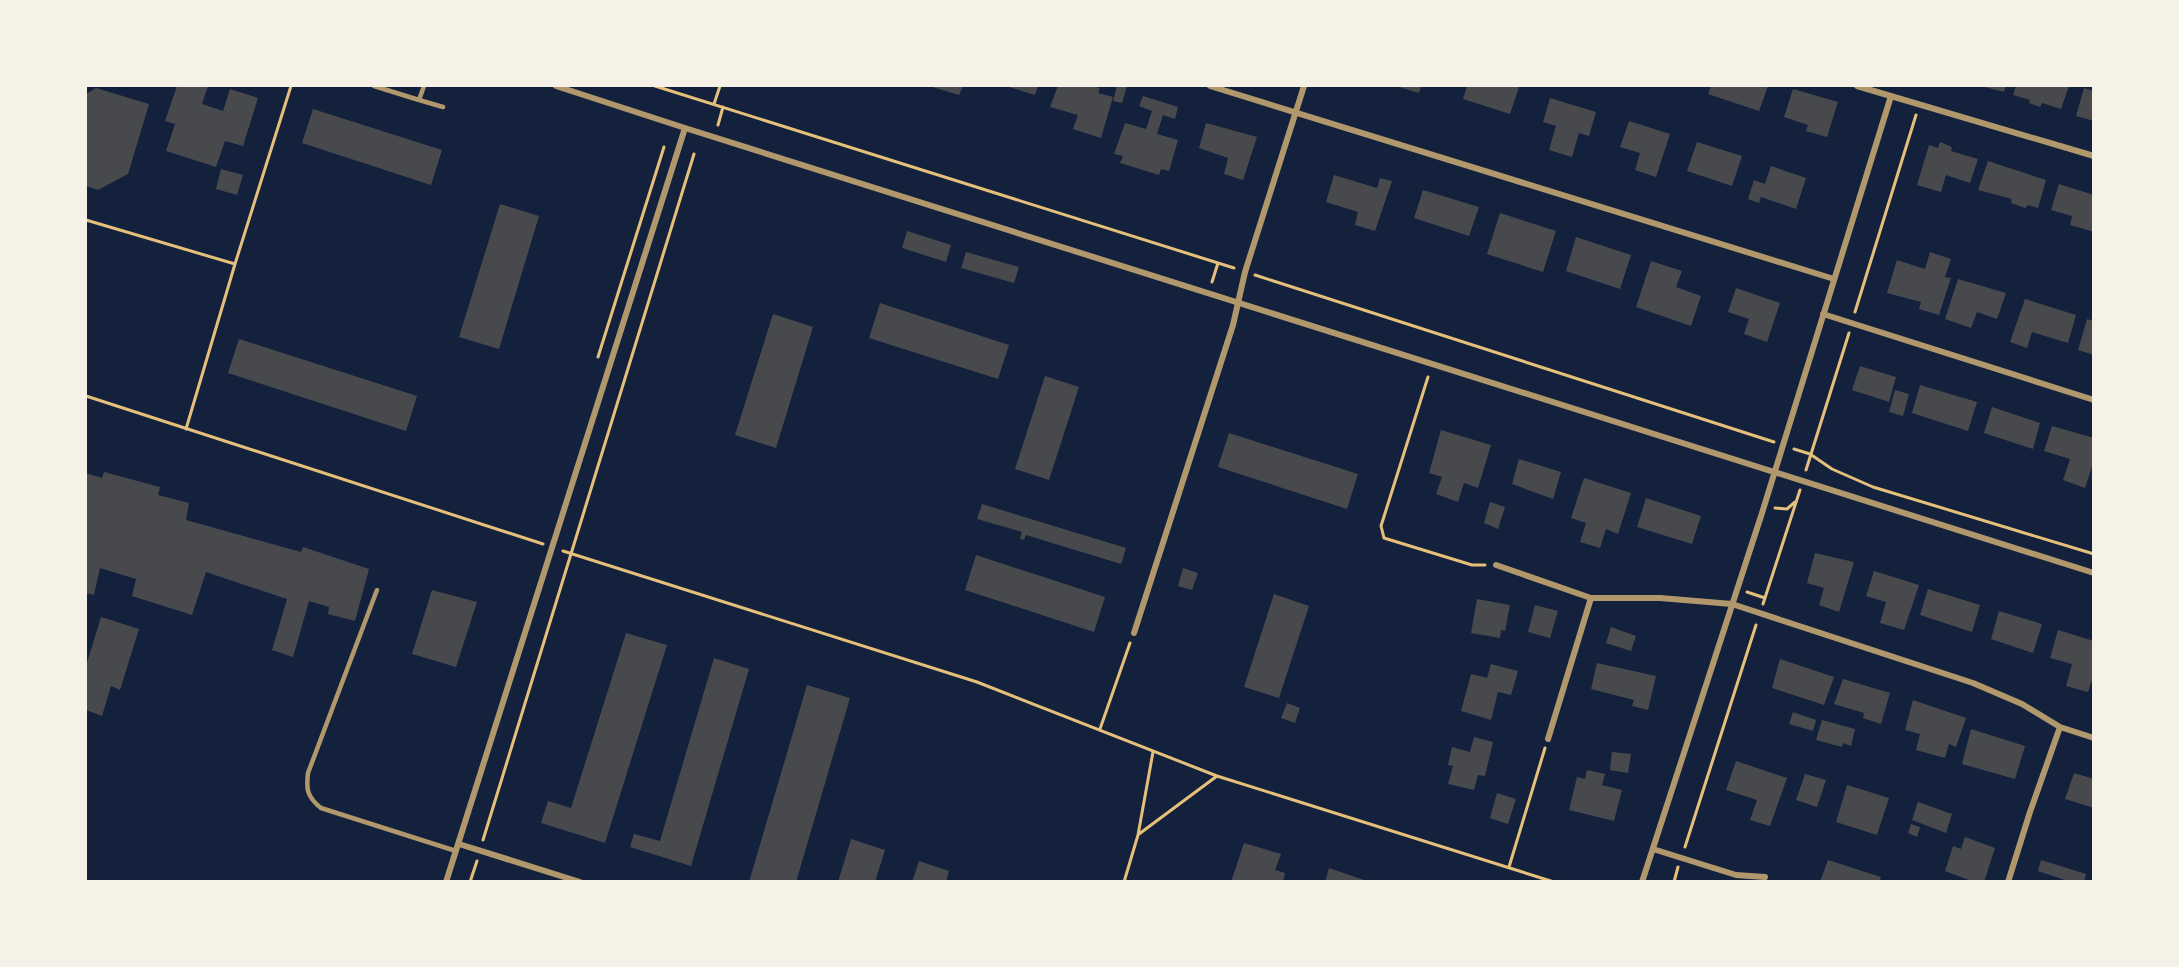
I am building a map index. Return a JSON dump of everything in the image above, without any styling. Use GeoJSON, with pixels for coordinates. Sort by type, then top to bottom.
{"type":"FeatureCollection","features":[{"type":"Feature","properties":{"kind":"street"},"geometry":{"type":"LineString","coordinates":[[556,86],[2094,573]]}},
{"type":"Feature","properties":{"kind":"street"},"geometry":{"type":"LineString","coordinates":[[1210,86],[1834,279]]}},
{"type":"Feature","properties":{"kind":"street"},"geometry":{"type":"LineString","coordinates":[[1134,633],[1233,325],[1245,272],[1304,86]]}},
{"type":"Feature","properties":{"kind":"street"},"geometry":{"type":"LineString","coordinates":[[1857,86],[2094,156]]}},
{"type":"Feature","properties":{"kind":"street"},"geometry":{"type":"LineString","coordinates":[[1642,882],[1764,505],[1891,96]]}},
{"type":"Feature","properties":{"kind":"street"},"geometry":{"type":"LineString","coordinates":[[446,882],[685,128]]}},
{"type":"Feature","properties":{"kind":"street"},"geometry":{"type":"LineString","coordinates":[[1823,314],[2094,400]]}},
{"type":"Feature","properties":{"kind":"street"},"geometry":{"type":"LineString","coordinates":[[1496,565],[1591,598],[1660,598],[1732,604],[1973,683],[2022,704],[2060,727],[2094,738]]}},
{"type":"Feature","properties":{"kind":"street"},"geometry":{"type":"LineString","coordinates":[[1548,739],[1591,598]]}},
{"type":"Feature","properties":{"kind":"street"},"geometry":{"type":"LineString","coordinates":[[2008,882],[2060,727]]}},
{"type":"Feature","properties":{"kind":"street"},"geometry":{"type":"LineString","coordinates":[[459,844],[580,882]]}},
{"type":"Feature","properties":{"kind":"street"},"geometry":{"type":"LineString","coordinates":[[1653,849],[1736,875],[1765,877]]}},
{"type":"Feature","properties":{"kind":"lane"},"geometry":{"type":"LineString","coordinates":[[374,86],[443,107]]}},
{"type":"Feature","properties":{"kind":"lane"},"geometry":{"type":"LineString","coordinates":[[419,100],[424,86]]}},
{"type":"Feature","properties":{"kind":"lane"},"geometry":{"type":"LineString","coordinates":[[377,590],[308,773],[306,788],[314,803],[321,808],[456,851]]}},
{"type":"Feature","properties":{"kind":"path"},"geometry":{"type":"LineString","coordinates":[[186,429],[291,86]]}},
{"type":"Feature","properties":{"kind":"path"},"geometry":{"type":"LineString","coordinates":[[714,104],[720,86]]}},
{"type":"Feature","properties":{"kind":"path"},"geometry":{"type":"LineString","coordinates":[[470,882],[694,154]]}},
{"type":"Feature","properties":{"kind":"path"},"geometry":{"type":"LineString","coordinates":[[86,220],[235,264]]}},
{"type":"Feature","properties":{"kind":"path"},"geometry":{"type":"LineString","coordinates":[[1428,377],[1382,526],[1384,538],[1472,565],[1496,565]]}},
{"type":"Feature","properties":{"kind":"path"},"geometry":{"type":"LineString","coordinates":[[86,396],[571,554],[977,682],[1217,776],[1554,882]]}},
{"type":"Feature","properties":{"kind":"path"},"geometry":{"type":"LineString","coordinates":[[1810,454],[1832,469],[1873,487],[2094,554]]}},
{"type":"Feature","properties":{"kind":"path"},"geometry":{"type":"LineString","coordinates":[[1764,505],[1779,510],[1787,509],[1796,502]]}},
{"type":"Feature","properties":{"kind":"path"},"geometry":{"type":"LineString","coordinates":[[1100,729],[1134,633]]}},
{"type":"Feature","properties":{"kind":"path"},"geometry":{"type":"LineString","coordinates":[[1509,867],[1548,739]]}},
{"type":"Feature","properties":{"kind":"path"},"geometry":{"type":"LineString","coordinates":[[1124,882],[1138,835],[1153,752]]}},
{"type":"Feature","properties":{"kind":"path"},"geometry":{"type":"LineString","coordinates":[[1138,835],[1217,776]]}},
{"type":"Feature","properties":{"kind":"building"},"geometry":{"type":"Polygon","coordinates":[[[177,86],[208,86],[202,104],[223,111],[230,89],[258,98],[243,146],[225,141],[216,167],[166,151],[175,124],[165,121],[177,86]]]}},
{"type":"Feature","properties":{"kind":"building"},"geometry":{"type":"Polygon","coordinates":[[[929,86],[963,86],[959,95],[929,86]]]}},
{"type":"Feature","properties":{"kind":"building"},"geometry":{"type":"Polygon","coordinates":[[[1006,86],[1038,86],[1035,95],[1006,86]]]}},
{"type":"Feature","properties":{"kind":"building"},"geometry":{"type":"Polygon","coordinates":[[[1058,86],[1091,86],[1100,88],[1098,93],[1113,97],[1101,138],[1073,129],[1078,115],[1050,107],[1058,86]]]}},
{"type":"Feature","properties":{"kind":"building"},"geometry":{"type":"Polygon","coordinates":[[[1117,86],[1127,86],[1122,103],[1113,101],[1117,86]]]}},
{"type":"Feature","properties":{"kind":"building"},"geometry":{"type":"Polygon","coordinates":[[[1396,86],[1421,86],[1419,93],[1396,86]]]}},
{"type":"Feature","properties":{"kind":"building"},"geometry":{"type":"Polygon","coordinates":[[[1467,86],[1519,87],[1510,114],[1463,99],[1467,86]]]}},
{"type":"Feature","properties":{"kind":"building"},"geometry":{"type":"Polygon","coordinates":[[[1711,86],[1768,86],[1759,111],[1708,94],[1711,86]]]}},
{"type":"Feature","properties":{"kind":"building"},"geometry":{"type":"Polygon","coordinates":[[[1981,86],[2006,86],[2004,92],[1981,86]]]}},
{"type":"Feature","properties":{"kind":"building"},"geometry":{"type":"Polygon","coordinates":[[[2016,86],[2069,86],[2061,109],[2042,103],[2040,107],[2029,103],[2030,100],[2013,95],[2016,86]]]}},
{"type":"Feature","properties":{"kind":"building"},"geometry":{"type":"Polygon","coordinates":[[[96,88],[149,104],[128,174],[98,190],[86,186],[86,94],[96,88]]]}},
{"type":"Feature","properties":{"kind":"building"},"geometry":{"type":"Polygon","coordinates":[[[2084,88],[2094,91],[2094,121],[2076,116],[2084,88]]]}},
{"type":"Feature","properties":{"kind":"building"},"geometry":{"type":"Polygon","coordinates":[[[1793,89],[1838,102],[1827,137],[1806,131],[1808,125],[1784,117],[1793,89]]]}},
{"type":"Feature","properties":{"kind":"building"},"geometry":{"type":"Polygon","coordinates":[[[1143,96],[1178,107],[1175,119],[1163,115],[1157,134],[1178,140],[1169,171],[1161,169],[1159,175],[1120,163],[1123,156],[1114,154],[1125,123],[1146,129],[1152,111],[1139,106],[1143,96]]]}},
{"type":"Feature","properties":{"kind":"building"},"geometry":{"type":"Polygon","coordinates":[[[1550,98],[1596,112],[1589,136],[1579,133],[1572,157],[1549,150],[1556,126],[1543,122],[1550,98]]]}},
{"type":"Feature","properties":{"kind":"building"},"geometry":{"type":"Polygon","coordinates":[[[313,109],[442,150],[431,185],[302,143],[313,109]]]}},
{"type":"Feature","properties":{"kind":"building"},"geometry":{"type":"Polygon","coordinates":[[[1629,121],[1670,134],[1656,177],[1635,170],[1640,153],[1620,147],[1629,121]]]}},
{"type":"Feature","properties":{"kind":"building"},"geometry":{"type":"Polygon","coordinates":[[[1206,123],[1257,137],[1243,180],[1224,174],[1228,158],[1199,148],[1206,123]]]}},
{"type":"Feature","properties":{"kind":"building"},"geometry":{"type":"Polygon","coordinates":[[[1697,142],[1742,156],[1732,186],[1687,171],[1697,142]]]}},
{"type":"Feature","properties":{"kind":"building"},"geometry":{"type":"Polygon","coordinates":[[[1940,142],[1952,147],[1951,151],[1978,159],[1970,183],[1946,175],[1941,192],[1917,185],[1929,145],[1938,148],[1940,142]]]}},
{"type":"Feature","properties":{"kind":"building"},"geometry":{"type":"Polygon","coordinates":[[[1988,161],[2046,180],[2038,208],[2028,205],[2025,208],[2011,203],[2012,199],[1978,190],[1988,161]]]}},
{"type":"Feature","properties":{"kind":"building"},"geometry":{"type":"Polygon","coordinates":[[[1771,166],[1806,178],[1796,209],[1761,197],[1759,203],[1748,199],[1754,180],[1765,184],[1771,166]]]}},
{"type":"Feature","properties":{"kind":"building"},"geometry":{"type":"Polygon","coordinates":[[[221,169],[243,175],[237,195],[216,189],[221,169]]]}},
{"type":"Feature","properties":{"kind":"building"},"geometry":{"type":"Polygon","coordinates":[[[1334,175],[1377,188],[1380,178],[1392,181],[1375,231],[1355,225],[1358,212],[1326,202],[1334,175]]]}},
{"type":"Feature","properties":{"kind":"building"},"geometry":{"type":"Polygon","coordinates":[[[2059,184],[2094,195],[2094,232],[2070,225],[2072,216],[2051,210],[2059,184]]]}},
{"type":"Feature","properties":{"kind":"building"},"geometry":{"type":"Polygon","coordinates":[[[1423,190],[1479,207],[1469,236],[1414,218],[1423,190]]]}},
{"type":"Feature","properties":{"kind":"building"},"geometry":{"type":"Polygon","coordinates":[[[500,204],[539,216],[499,349],[459,337],[500,204]]]}},
{"type":"Feature","properties":{"kind":"building"},"geometry":{"type":"Polygon","coordinates":[[[1500,213],[1556,231],[1543,272],[1487,254],[1500,213]]]}},
{"type":"Feature","properties":{"kind":"building"},"geometry":{"type":"Polygon","coordinates":[[[907,231],[951,245],[946,262],[902,248],[907,231]]]}},
{"type":"Feature","properties":{"kind":"building"},"geometry":{"type":"Polygon","coordinates":[[[1576,237],[1631,255],[1620,289],[1566,271],[1576,237]]]}},
{"type":"Feature","properties":{"kind":"building"},"geometry":{"type":"Polygon","coordinates":[[[966,252],[1019,267],[1014,283],[961,268],[966,252]]]}},
{"type":"Feature","properties":{"kind":"building"},"geometry":{"type":"Polygon","coordinates":[[[1930,252],[1951,259],[1945,277],[1951,278],[1939,315],[1919,309],[1921,302],[1887,293],[1897,260],[1925,269],[1930,252]]]}},
{"type":"Feature","properties":{"kind":"building"},"geometry":{"type":"Polygon","coordinates":[[[1651,261],[1682,271],[1676,287],[1701,296],[1691,326],[1636,307],[1651,261]]]}},
{"type":"Feature","properties":{"kind":"building"},"geometry":{"type":"Polygon","coordinates":[[[1958,279],[2006,293],[1997,319],[1977,312],[1971,328],[1945,319],[1958,279]]]}},
{"type":"Feature","properties":{"kind":"building"},"geometry":{"type":"Polygon","coordinates":[[[1736,288],[1780,303],[1767,342],[1744,334],[1749,319],[1728,312],[1736,288]]]}},
{"type":"Feature","properties":{"kind":"building"},"geometry":{"type":"Polygon","coordinates":[[[2025,299],[2076,315],[2068,343],[2032,332],[2027,348],[2010,342],[2025,299]]]}},
{"type":"Feature","properties":{"kind":"building"},"geometry":{"type":"Polygon","coordinates":[[[880,303],[1009,345],[998,379],[869,338],[880,303]]]}},
{"type":"Feature","properties":{"kind":"building"},"geometry":{"type":"Polygon","coordinates":[[[773,314],[813,327],[776,448],[735,435],[773,314]]]}},
{"type":"Feature","properties":{"kind":"building"},"geometry":{"type":"Polygon","coordinates":[[[2087,319],[2094,321],[2094,355],[2078,350],[2087,319]]]}},
{"type":"Feature","properties":{"kind":"building"},"geometry":{"type":"Polygon","coordinates":[[[239,339],[417,396],[406,431],[228,373],[239,339]]]}},
{"type":"Feature","properties":{"kind":"building"},"geometry":{"type":"Polygon","coordinates":[[[1860,366],[1896,377],[1889,402],[1852,390],[1860,366]]]}},
{"type":"Feature","properties":{"kind":"building"},"geometry":{"type":"Polygon","coordinates":[[[1045,376],[1079,387],[1049,480],[1015,469],[1045,376]]]}},
{"type":"Feature","properties":{"kind":"building"},"geometry":{"type":"Polygon","coordinates":[[[1920,385],[1977,402],[1968,431],[1912,413],[1920,385]]]}},
{"type":"Feature","properties":{"kind":"building"},"geometry":{"type":"Polygon","coordinates":[[[1895,390],[1909,394],[1903,416],[1889,412],[1895,390]]]}},
{"type":"Feature","properties":{"kind":"building"},"geometry":{"type":"Polygon","coordinates":[[[1992,407],[2040,423],[2033,449],[1984,433],[1992,407]]]}},
{"type":"Feature","properties":{"kind":"building"},"geometry":{"type":"Polygon","coordinates":[[[2052,426],[2094,438],[2094,461],[2085,488],[2063,480],[2070,459],[2044,451],[2052,426]]]}},
{"type":"Feature","properties":{"kind":"building"},"geometry":{"type":"Polygon","coordinates":[[[1441,430],[1491,445],[1478,488],[1464,483],[1458,502],[1436,494],[1442,477],[1429,473],[1441,430]]]}},
{"type":"Feature","properties":{"kind":"building"},"geometry":{"type":"Polygon","coordinates":[[[1229,433],[1358,474],[1347,509],[1218,467],[1229,433]]]}},
{"type":"Feature","properties":{"kind":"building"},"geometry":{"type":"Polygon","coordinates":[[[1519,459],[1561,472],[1553,499],[1512,484],[1519,459]]]}},
{"type":"Feature","properties":{"kind":"building"},"geometry":{"type":"Polygon","coordinates":[[[104,472],[160,487],[158,495],[189,503],[186,520],[301,552],[303,547],[369,569],[355,621],[328,614],[329,607],[309,601],[293,657],[272,650],[287,599],[206,572],[192,615],[132,596],[136,579],[100,568],[94,595],[86,593],[86,473],[102,478],[104,472]]]}},
{"type":"Feature","properties":{"kind":"building"},"geometry":{"type":"Polygon","coordinates":[[[1584,478],[1631,493],[1618,534],[1606,529],[1600,548],[1580,542],[1586,523],[1571,518],[1584,478]]]}},
{"type":"Feature","properties":{"kind":"building"},"geometry":{"type":"Polygon","coordinates":[[[1646,498],[1701,516],[1692,544],[1637,527],[1646,498]]]}},
{"type":"Feature","properties":{"kind":"building"},"geometry":{"type":"Polygon","coordinates":[[[1490,502],[1505,507],[1498,529],[1484,523],[1490,502]]]}},
{"type":"Feature","properties":{"kind":"building"},"geometry":{"type":"Polygon","coordinates":[[[982,504],[1126,548],[1121,564],[1026,535],[1024,540],[1020,539],[1022,532],[977,519],[982,504]]]}},
{"type":"Feature","properties":{"kind":"building"},"geometry":{"type":"Polygon","coordinates":[[[1815,553],[1854,562],[1839,612],[1819,605],[1824,588],[1807,583],[1815,553]]]}},
{"type":"Feature","properties":{"kind":"building"},"geometry":{"type":"Polygon","coordinates":[[[976,555],[1105,597],[1094,632],[965,590],[976,555]]]}},
{"type":"Feature","properties":{"kind":"building"},"geometry":{"type":"Polygon","coordinates":[[[1183,568],[1198,573],[1192,590],[1178,586],[1183,568]]]}},
{"type":"Feature","properties":{"kind":"building"},"geometry":{"type":"Polygon","coordinates":[[[1874,571],[1919,585],[1904,630],[1880,623],[1886,602],[1866,596],[1874,571]]]}},
{"type":"Feature","properties":{"kind":"building"},"geometry":{"type":"Polygon","coordinates":[[[1928,589],[1980,605],[1972,632],[1920,615],[1928,589]]]}},
{"type":"Feature","properties":{"kind":"building"},"geometry":{"type":"Polygon","coordinates":[[[432,590],[477,602],[456,667],[412,654],[432,590]]]}},
{"type":"Feature","properties":{"kind":"building"},"geometry":{"type":"Polygon","coordinates":[[[1274,594],[1309,606],[1279,698],[1244,687],[1274,594]]]}},
{"type":"Feature","properties":{"kind":"building"},"geometry":{"type":"Polygon","coordinates":[[[1477,599],[1510,605],[1505,631],[1501,630],[1500,638],[1471,633],[1477,599]]]}},
{"type":"Feature","properties":{"kind":"building"},"geometry":{"type":"Polygon","coordinates":[[[1535,605],[1558,611],[1550,638],[1528,632],[1535,605]]]}},
{"type":"Feature","properties":{"kind":"building"},"geometry":{"type":"Polygon","coordinates":[[[1999,611],[2042,624],[2033,653],[1991,639],[1999,611]]]}},
{"type":"Feature","properties":{"kind":"building"},"geometry":{"type":"Polygon","coordinates":[[[101,617],[139,629],[120,690],[111,686],[102,716],[86,710],[86,666],[101,617]]]}},
{"type":"Feature","properties":{"kind":"building"},"geometry":{"type":"Polygon","coordinates":[[[1611,627],[1636,636],[1631,651],[1606,643],[1611,627]]]}},
{"type":"Feature","properties":{"kind":"building"},"geometry":{"type":"Polygon","coordinates":[[[2058,630],[2094,641],[2094,674],[2088,692],[2066,686],[2072,664],[2050,658],[2058,630]]]}},
{"type":"Feature","properties":{"kind":"building"},"geometry":{"type":"Polygon","coordinates":[[[626,633],[667,645],[605,843],[541,823],[548,801],[571,808],[626,633]]]}},
{"type":"Feature","properties":{"kind":"building"},"geometry":{"type":"Polygon","coordinates":[[[714,658],[749,669],[691,866],[630,847],[634,834],[660,841],[714,658]]]}},
{"type":"Feature","properties":{"kind":"building"},"geometry":{"type":"Polygon","coordinates":[[[1780,659],[1834,677],[1824,705],[1772,688],[1780,659]]]}},
{"type":"Feature","properties":{"kind":"building"},"geometry":{"type":"Polygon","coordinates":[[[1597,663],[1656,676],[1648,710],[1632,706],[1634,700],[1591,689],[1597,663]]]}},
{"type":"Feature","properties":{"kind":"building"},"geometry":{"type":"Polygon","coordinates":[[[1491,664],[1518,671],[1511,695],[1498,692],[1491,720],[1461,711],[1471,674],[1487,678],[1491,664]]]}},
{"type":"Feature","properties":{"kind":"building"},"geometry":{"type":"Polygon","coordinates":[[[1843,679],[1890,693],[1881,724],[1863,718],[1864,713],[1834,704],[1843,679]]]}},
{"type":"Feature","properties":{"kind":"building"},"geometry":{"type":"Polygon","coordinates":[[[807,685],[850,698],[796,882],[749,882],[807,685]]]}},
{"type":"Feature","properties":{"kind":"building"},"geometry":{"type":"Polygon","coordinates":[[[1913,700],[1966,718],[1956,747],[1949,744],[1945,758],[1916,750],[1920,734],[1905,730],[1913,700]]]}},
{"type":"Feature","properties":{"kind":"building"},"geometry":{"type":"Polygon","coordinates":[[[1287,703],[1300,708],[1295,723],[1281,718],[1287,703]]]}},
{"type":"Feature","properties":{"kind":"building"},"geometry":{"type":"Polygon","coordinates":[[[1793,712],[1816,720],[1813,731],[1789,724],[1793,712]]]}},
{"type":"Feature","properties":{"kind":"building"},"geometry":{"type":"Polygon","coordinates":[[[1822,720],[1855,729],[1851,746],[1843,743],[1842,747],[1816,740],[1822,720]]]}},
{"type":"Feature","properties":{"kind":"building"},"geometry":{"type":"Polygon","coordinates":[[[1971,729],[2025,746],[2015,779],[1962,764],[1971,729]]]}},
{"type":"Feature","properties":{"kind":"building"},"geometry":{"type":"Polygon","coordinates":[[[1474,737],[1493,742],[1485,776],[1478,775],[1474,790],[1448,784],[1453,766],[1448,765],[1452,747],[1470,752],[1474,737]]]}},
{"type":"Feature","properties":{"kind":"building"},"geometry":{"type":"Polygon","coordinates":[[[1612,752],[1631,754],[1628,773],[1610,770],[1612,752]]]}},
{"type":"Feature","properties":{"kind":"building"},"geometry":{"type":"Polygon","coordinates":[[[1736,761],[1787,778],[1770,826],[1750,820],[1757,800],[1726,790],[1736,761]]]}},
{"type":"Feature","properties":{"kind":"building"},"geometry":{"type":"Polygon","coordinates":[[[1587,770],[1605,774],[1602,785],[1622,790],[1614,821],[1569,810],[1577,777],[1585,779],[1587,770]]]}},
{"type":"Feature","properties":{"kind":"building"},"geometry":{"type":"Polygon","coordinates":[[[2074,773],[2094,779],[2094,808],[2065,799],[2074,773]]]}},
{"type":"Feature","properties":{"kind":"building"},"geometry":{"type":"Polygon","coordinates":[[[1805,774],[1826,780],[1817,807],[1796,800],[1805,774]]]}},
{"type":"Feature","properties":{"kind":"building"},"geometry":{"type":"Polygon","coordinates":[[[1847,785],[1889,798],[1877,835],[1836,822],[1847,785]]]}},
{"type":"Feature","properties":{"kind":"building"},"geometry":{"type":"Polygon","coordinates":[[[1497,793],[1516,799],[1508,824],[1490,818],[1497,793]]]}},
{"type":"Feature","properties":{"kind":"building"},"geometry":{"type":"Polygon","coordinates":[[[1918,802],[1952,814],[1946,833],[1912,820],[1918,802]]]}},
{"type":"Feature","properties":{"kind":"building"},"geometry":{"type":"Polygon","coordinates":[[[1911,824],[1920,827],[1917,837],[1908,833],[1911,824]]]}},
{"type":"Feature","properties":{"kind":"building"},"geometry":{"type":"Polygon","coordinates":[[[1965,837],[1995,848],[1984,882],[1974,882],[1945,871],[1953,846],[1961,849],[1965,837]]]}},
{"type":"Feature","properties":{"kind":"building"},"geometry":{"type":"Polygon","coordinates":[[[851,839],[885,850],[875,882],[838,882],[851,839]]]}},
{"type":"Feature","properties":{"kind":"building"},"geometry":{"type":"Polygon","coordinates":[[[1244,843],[1281,854],[1275,870],[1285,873],[1283,882],[1231,882],[1244,843]]]}},
{"type":"Feature","properties":{"kind":"building"},"geometry":{"type":"Polygon","coordinates":[[[1828,860],[1881,877],[1879,882],[1820,882],[1828,860]]]}},
{"type":"Feature","properties":{"kind":"building"},"geometry":{"type":"Polygon","coordinates":[[[2041,860],[2086,874],[2084,882],[2071,882],[2038,871],[2041,860]]]}},
{"type":"Feature","properties":{"kind":"building"},"geometry":{"type":"Polygon","coordinates":[[[919,861],[949,871],[946,882],[912,882],[919,861]]]}},
{"type":"Feature","properties":{"kind":"building"},"geometry":{"type":"Polygon","coordinates":[[[1329,868],[1367,881],[1367,882],[1325,882],[1329,868]]]}}]}
